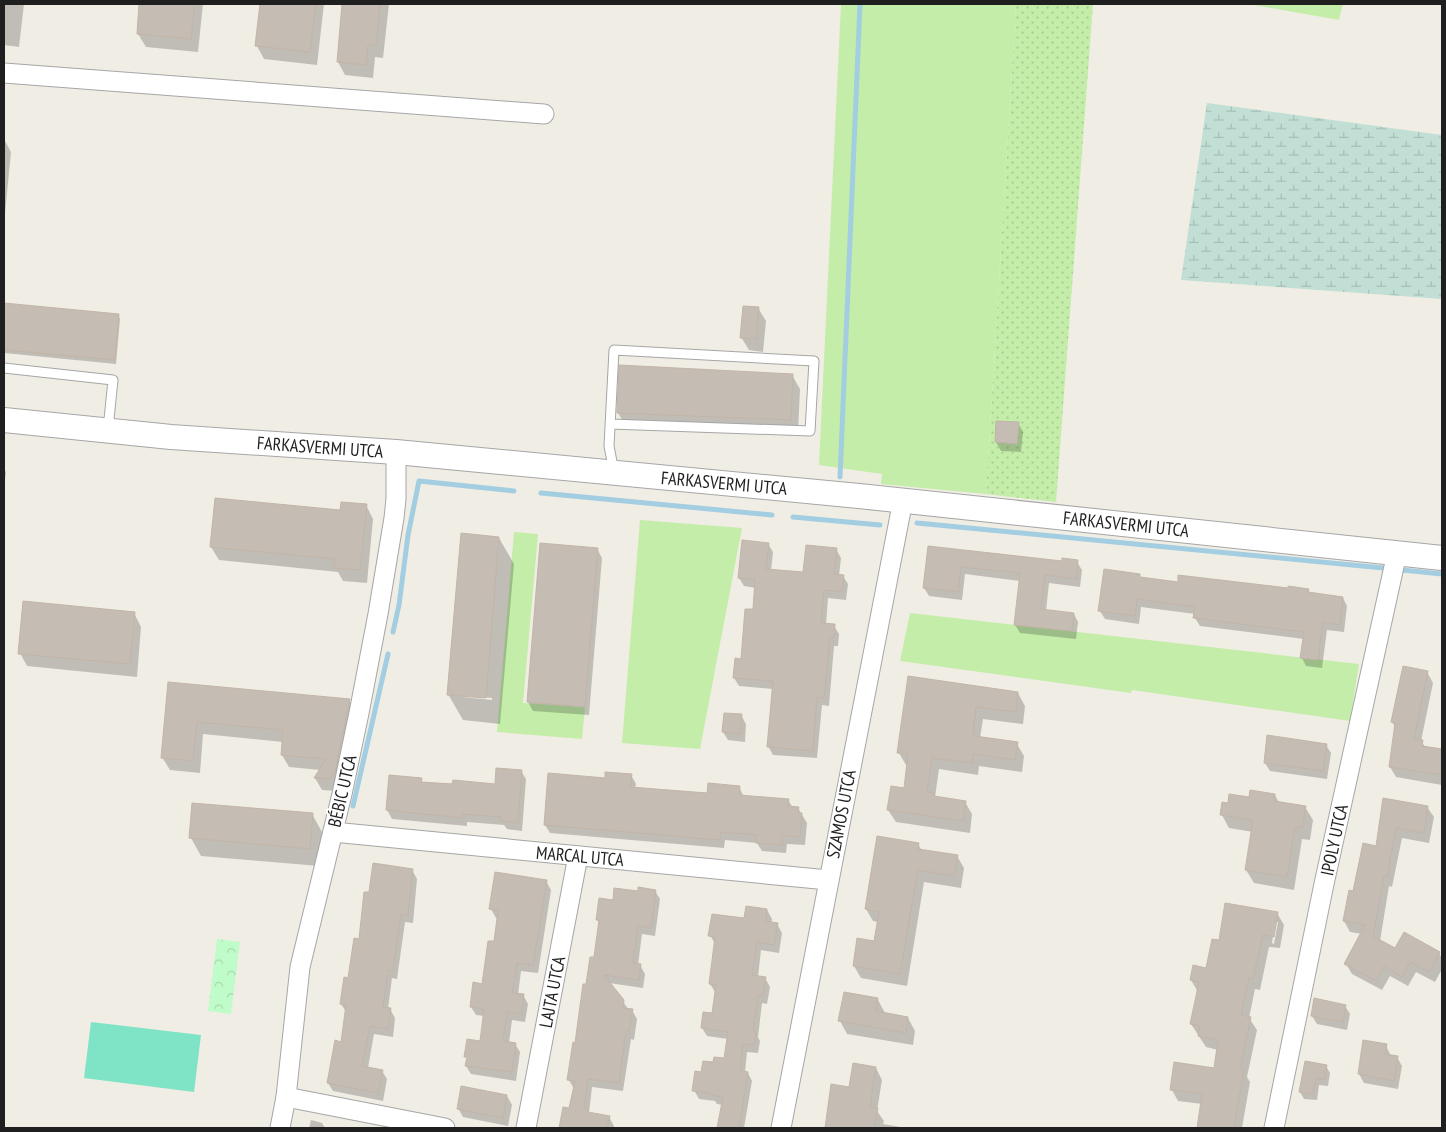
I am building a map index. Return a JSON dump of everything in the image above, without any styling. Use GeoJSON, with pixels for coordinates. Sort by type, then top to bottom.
{"type":"FeatureCollection","features":[{"type":"Feature","properties":{"kind":"street"},"geometry":{"type":"LineString","coordinates":[[4,73],[544,114]]}},
{"type":"Feature","properties":{"kind":"street","name":"FARKASVERMI UTCA"},"geometry":{"type":"LineString","coordinates":[[4,420],[181,437],[396,452],[614,472],[902,500],[1442,558]]}},
{"type":"Feature","properties":{"kind":"street","name":"BÉBIC UTCA"},"geometry":{"type":"LineString","coordinates":[[280,1128],[286,1097],[300,967],[360,714],[383,585],[395,508],[396,452]]}},
{"type":"Feature","properties":{"kind":"street","name":"SZAMOS UTCA"},"geometry":{"type":"LineString","coordinates":[[781,1128],[902,500]]}},
{"type":"Feature","properties":{"kind":"street","name":"IPOLY UTCA"},"geometry":{"type":"LineString","coordinates":[[1274,1128],[1324,884],[1397,553]]}},
{"type":"Feature","properties":{"kind":"street","name":"MARCAL UTCA"},"geometry":{"type":"LineString","coordinates":[[333,832],[828,880]]}},
{"type":"Feature","properties":{"kind":"street","name":"LAJTA UTCA"},"geometry":{"type":"LineString","coordinates":[[526,1128],[578,856]]}},
{"type":"Feature","properties":{"kind":"street"},"geometry":{"type":"LineString","coordinates":[[286,1097],[445,1128]]}},
{"type":"Feature","properties":{"kind":"lane"},"geometry":{"type":"LineString","coordinates":[[610,424],[810,431],[814,362],[614,350],[610,424],[609,446],[614,472]]}},
{"type":"Feature","properties":{"kind":"lane"},"geometry":{"type":"LineString","coordinates":[[4,368],[113,380],[108,430]]}},
{"type":"Feature","properties":{"kind":"green space"},"geometry":{"type":"Polygon","coordinates":[[[841,4],[1016,4],[986,494],[881,484],[882,474],[819,465],[841,4]]]}},
{"type":"Feature","properties":{"kind":"green space"},"geometry":{"type":"Polygon","coordinates":[[[1016,4],[1093,4],[1056,502],[986,494],[1016,4]]]}},
{"type":"Feature","properties":{"kind":"green space"},"geometry":{"type":"Polygon","coordinates":[[[1248,4],[1343,4],[1339,20],[1248,4]]]}},
{"type":"Feature","properties":{"kind":"green space"},"geometry":{"type":"Polygon","coordinates":[[[1207,103],[1442,135],[1442,299],[1181,280],[1207,103]]]}},
{"type":"Feature","properties":{"kind":"green space"},"geometry":{"type":"Polygon","coordinates":[[[640,520],[742,528],[700,749],[622,743],[640,520]]]}},
{"type":"Feature","properties":{"kind":"green space"},"geometry":{"type":"Polygon","coordinates":[[[514,532],[538,534],[523,703],[585,707],[582,739],[497,732],[514,532]]]}},
{"type":"Feature","properties":{"kind":"green space"},"geometry":{"type":"Polygon","coordinates":[[[910,613],[1359,664],[1350,721],[1132,690],[1131,693],[900,661],[910,613]]]}},
{"type":"Feature","properties":{"kind":"green space"},"geometry":{"type":"Polygon","coordinates":[[[217,939],[240,942],[231,1014],[208,1011],[217,939]]]}},
{"type":"Feature","properties":{"kind":"green space"},"geometry":{"type":"Polygon","coordinates":[[[91,1022],[201,1035],[194,1092],[84,1078],[91,1022]]]}},
{"type":"Feature","properties":{"kind":"building"},"geometry":{"type":"Polygon","coordinates":[[[139,4],[195,4],[191,39],[137,34],[139,4]]]}},
{"type":"Feature","properties":{"kind":"building"},"geometry":{"type":"Polygon","coordinates":[[[260,4],[316,4],[310,52],[255,46],[260,4]]]}},
{"type":"Feature","properties":{"kind":"building"},"geometry":{"type":"Polygon","coordinates":[[[342,4],[380,4],[376,45],[368,45],[366,65],[337,62],[342,4]]]}},
{"type":"Feature","properties":{"kind":"building"},"geometry":{"type":"Polygon","coordinates":[[[4,303],[119,314],[115,360],[4,350],[4,303]]]}},
{"type":"Feature","properties":{"kind":"building"},"geometry":{"type":"Polygon","coordinates":[[[743,306],[759,307],[756,339],[740,338],[743,306]]]}},
{"type":"Feature","properties":{"kind":"building"},"geometry":{"type":"Polygon","coordinates":[[[619,365],[793,374],[791,420],[617,413],[619,365]]]}},
{"type":"Feature","properties":{"kind":"building"},"geometry":{"type":"Polygon","coordinates":[[[996,421],[1019,422],[1017,444],[995,442],[996,421]]]}},
{"type":"Feature","properties":{"kind":"building"},"geometry":{"type":"Polygon","coordinates":[[[215,498],[340,510],[341,502],[367,504],[360,570],[334,568],[335,559],[210,547],[215,498]]]}},
{"type":"Feature","properties":{"kind":"building"},"geometry":{"type":"Polygon","coordinates":[[[461,533],[499,537],[486,698],[447,695],[461,533]]]}},
{"type":"Feature","properties":{"kind":"building"},"geometry":{"type":"Polygon","coordinates":[[[742,540],[769,543],[766,569],[803,572],[806,545],[837,548],[834,574],[844,575],[842,592],[824,590],[821,623],[835,624],[834,638],[830,638],[824,698],[817,697],[813,751],[767,747],[773,681],[733,678],[735,658],[741,659],[745,609],[753,609],[755,580],[738,578],[742,540]]]}},
{"type":"Feature","properties":{"kind":"building"},"geometry":{"type":"Polygon","coordinates":[[[540,543],[598,548],[585,707],[527,702],[540,543]]]}},
{"type":"Feature","properties":{"kind":"building"},"geometry":{"type":"Polygon","coordinates":[[[928,546],[1062,561],[1062,558],[1078,560],[1076,579],[1045,575],[1041,609],[1074,613],[1072,631],[1014,625],[1020,573],[961,567],[958,592],[923,588],[928,546]]]}},
{"type":"Feature","properties":{"kind":"building"},"geometry":{"type":"Polygon","coordinates":[[[1104,569],[1140,574],[1140,577],[1178,582],[1178,575],[1288,588],[1288,586],[1309,589],[1308,592],[1343,597],[1340,625],[1323,622],[1318,660],[1300,658],[1304,632],[1193,618],[1195,607],[1137,599],[1135,616],[1098,611],[1104,569]]]}},
{"type":"Feature","properties":{"kind":"building"},"geometry":{"type":"Polygon","coordinates":[[[23,601],[135,612],[130,664],[18,654],[23,601]]]}},
{"type":"Feature","properties":{"kind":"building"},"geometry":{"type":"Polygon","coordinates":[[[1403,666],[1428,671],[1414,739],[1423,740],[1422,746],[1442,749],[1442,775],[1389,767],[1395,723],[1391,722],[1403,666]]]}},
{"type":"Feature","properties":{"kind":"building"},"geometry":{"type":"Polygon","coordinates":[[[908,676],[1018,692],[1016,712],[976,707],[973,734],[975,736],[1018,742],[1015,760],[973,754],[972,763],[932,758],[927,792],[934,793],[934,796],[966,801],[963,821],[887,810],[891,786],[904,788],[908,754],[897,753],[908,676]]]}},
{"type":"Feature","properties":{"kind":"building"},"geometry":{"type":"Polygon","coordinates":[[[168,682],[350,699],[335,771],[330,779],[314,778],[326,759],[281,755],[283,730],[197,722],[193,761],[161,758],[168,682]]]}},
{"type":"Feature","properties":{"kind":"building"},"geometry":{"type":"Polygon","coordinates":[[[724,713],[742,714],[740,734],[722,732],[724,713]]]}},
{"type":"Feature","properties":{"kind":"building"},"geometry":{"type":"Polygon","coordinates":[[[1267,735],[1327,744],[1323,771],[1264,763],[1267,735]]]}},
{"type":"Feature","properties":{"kind":"building"},"geometry":{"type":"Polygon","coordinates":[[[496,768],[522,770],[518,823],[500,821],[501,817],[463,814],[462,818],[386,810],[389,775],[422,778],[421,782],[452,784],[453,780],[495,784],[496,768]]]}},
{"type":"Feature","properties":{"kind":"building"},"geometry":{"type":"Polygon","coordinates":[[[605,772],[632,774],[630,787],[707,793],[708,783],[740,786],[739,795],[789,799],[788,806],[799,807],[798,813],[802,813],[800,837],[782,835],[782,845],[756,843],[757,835],[721,832],[720,840],[544,825],[548,773],[605,778],[605,772]]]}},
{"type":"Feature","properties":{"kind":"building"},"geometry":{"type":"Polygon","coordinates":[[[1250,790],[1275,794],[1274,801],[1306,806],[1302,828],[1295,827],[1287,877],[1245,870],[1253,820],[1220,815],[1222,802],[1228,803],[1229,794],[1249,797],[1250,790]]]}},
{"type":"Feature","properties":{"kind":"building"},"geometry":{"type":"Polygon","coordinates":[[[1383,798],[1428,806],[1424,833],[1396,828],[1387,877],[1384,876],[1373,936],[1395,948],[1404,932],[1440,952],[1429,972],[1410,962],[1402,977],[1384,966],[1376,981],[1344,964],[1365,925],[1343,921],[1349,890],[1353,891],[1363,843],[1376,846],[1383,798]]]}},
{"type":"Feature","properties":{"kind":"building"},"geometry":{"type":"Polygon","coordinates":[[[192,803],[313,813],[310,849],[189,838],[192,803]]]}},
{"type":"Feature","properties":{"kind":"building"},"geometry":{"type":"Polygon","coordinates":[[[877,836],[919,843],[918,849],[958,855],[954,876],[918,870],[900,974],[853,966],[857,938],[874,941],[879,912],[865,909],[877,836]]]}},
{"type":"Feature","properties":{"kind":"building"},"geometry":{"type":"Polygon","coordinates":[[[373,863],[413,869],[408,915],[401,914],[393,971],[388,970],[383,1007],[391,1008],[388,1029],[370,1026],[362,1066],[383,1070],[378,1093],[327,1083],[335,1040],[341,1042],[346,1005],[340,1004],[344,977],[348,978],[354,938],[359,939],[364,892],[369,892],[373,863]]]}},
{"type":"Feature","properties":{"kind":"building"},"geometry":{"type":"Polygon","coordinates":[[[495,872],[547,880],[533,965],[517,963],[512,993],[524,994],[521,1014],[507,1012],[503,1041],[516,1043],[512,1072],[465,1066],[467,1057],[464,1057],[467,1039],[480,1041],[484,1009],[470,1007],[473,982],[482,984],[488,941],[494,941],[498,911],[489,909],[495,872]]]}},
{"type":"Feature","properties":{"kind":"building"},"geometry":{"type":"Polygon","coordinates":[[[638,887],[656,890],[651,928],[638,926],[633,963],[641,964],[639,980],[604,975],[624,1000],[623,1008],[633,1009],[629,1031],[626,1031],[619,1083],[588,1079],[584,1108],[588,1109],[588,1112],[610,1116],[607,1128],[559,1128],[563,1107],[569,1108],[575,1081],[567,1080],[573,1042],[575,1043],[583,984],[586,984],[590,957],[594,957],[599,920],[596,920],[599,898],[613,900],[614,888],[638,891],[638,887]]]}},
{"type":"Feature","properties":{"kind":"building"},"geometry":{"type":"Polygon","coordinates":[[[1225,903],[1278,912],[1274,937],[1263,935],[1253,979],[1249,978],[1241,1015],[1251,1017],[1240,1069],[1244,1070],[1234,1128],[1197,1128],[1202,1094],[1170,1090],[1174,1062],[1214,1068],[1218,1040],[1198,1036],[1200,1026],[1190,1024],[1199,982],[1190,980],[1193,965],[1206,968],[1212,939],[1219,940],[1225,903]]]}},
{"type":"Feature","properties":{"kind":"building"},"geometry":{"type":"Polygon","coordinates":[[[746,906],[767,909],[766,921],[778,923],[774,945],[757,942],[752,975],[766,977],[763,996],[758,995],[753,1031],[756,1032],[754,1045],[743,1044],[740,1070],[748,1072],[739,1128],[717,1128],[723,1097],[692,1091],[695,1071],[701,1072],[703,1061],[713,1062],[714,1057],[724,1058],[728,1032],[701,1028],[703,1012],[712,1013],[716,985],[709,984],[715,937],[708,936],[712,914],[744,918],[746,906]]]}},
{"type":"Feature","properties":{"kind":"building"},"geometry":{"type":"Polygon","coordinates":[[[844,992],[878,998],[876,1011],[908,1017],[906,1033],[838,1021],[844,992]]]}},
{"type":"Feature","properties":{"kind":"building"},"geometry":{"type":"Polygon","coordinates":[[[1314,998],[1346,1005],[1343,1022],[1311,1016],[1314,998]]]}},
{"type":"Feature","properties":{"kind":"building"},"geometry":{"type":"Polygon","coordinates":[[[1363,1040],[1387,1044],[1385,1054],[1398,1056],[1394,1081],[1358,1074],[1363,1040]]]}},
{"type":"Feature","properties":{"kind":"building"},"geometry":{"type":"Polygon","coordinates":[[[1305,1061],[1327,1065],[1324,1080],[1316,1078],[1313,1094],[1299,1092],[1305,1061]]]}},
{"type":"Feature","properties":{"kind":"building"},"geometry":{"type":"Polygon","coordinates":[[[853,1063],[876,1067],[870,1107],[878,1108],[874,1128],[825,1128],[831,1084],[849,1087],[853,1063]]]}},
{"type":"Feature","properties":{"kind":"building"},"geometry":{"type":"Polygon","coordinates":[[[461,1086],[507,1095],[503,1118],[457,1109],[461,1086]]]}},
{"type":"Feature","properties":{"kind":"waterway"},"geometry":{"type":"LineString","coordinates":[[840,477],[860,4]]}},
{"type":"Feature","properties":{"kind":"waterway"},"geometry":{"type":"LineString","coordinates":[[393,632],[399,605],[408,535],[419,481],[514,491]]}},
{"type":"Feature","properties":{"kind":"waterway"},"geometry":{"type":"LineString","coordinates":[[541,493],[772,515]]}},
{"type":"Feature","properties":{"kind":"waterway"},"geometry":{"type":"LineString","coordinates":[[793,517],[880,525]]}},
{"type":"Feature","properties":{"kind":"waterway"},"geometry":{"type":"LineString","coordinates":[[917,523],[1383,568]]}},
{"type":"Feature","properties":{"kind":"waterway"},"geometry":{"type":"LineString","coordinates":[[1402,570],[1442,574]]}},
{"type":"Feature","properties":{"kind":"waterway"},"geometry":{"type":"LineString","coordinates":[[353,806],[388,654]]}}]}
